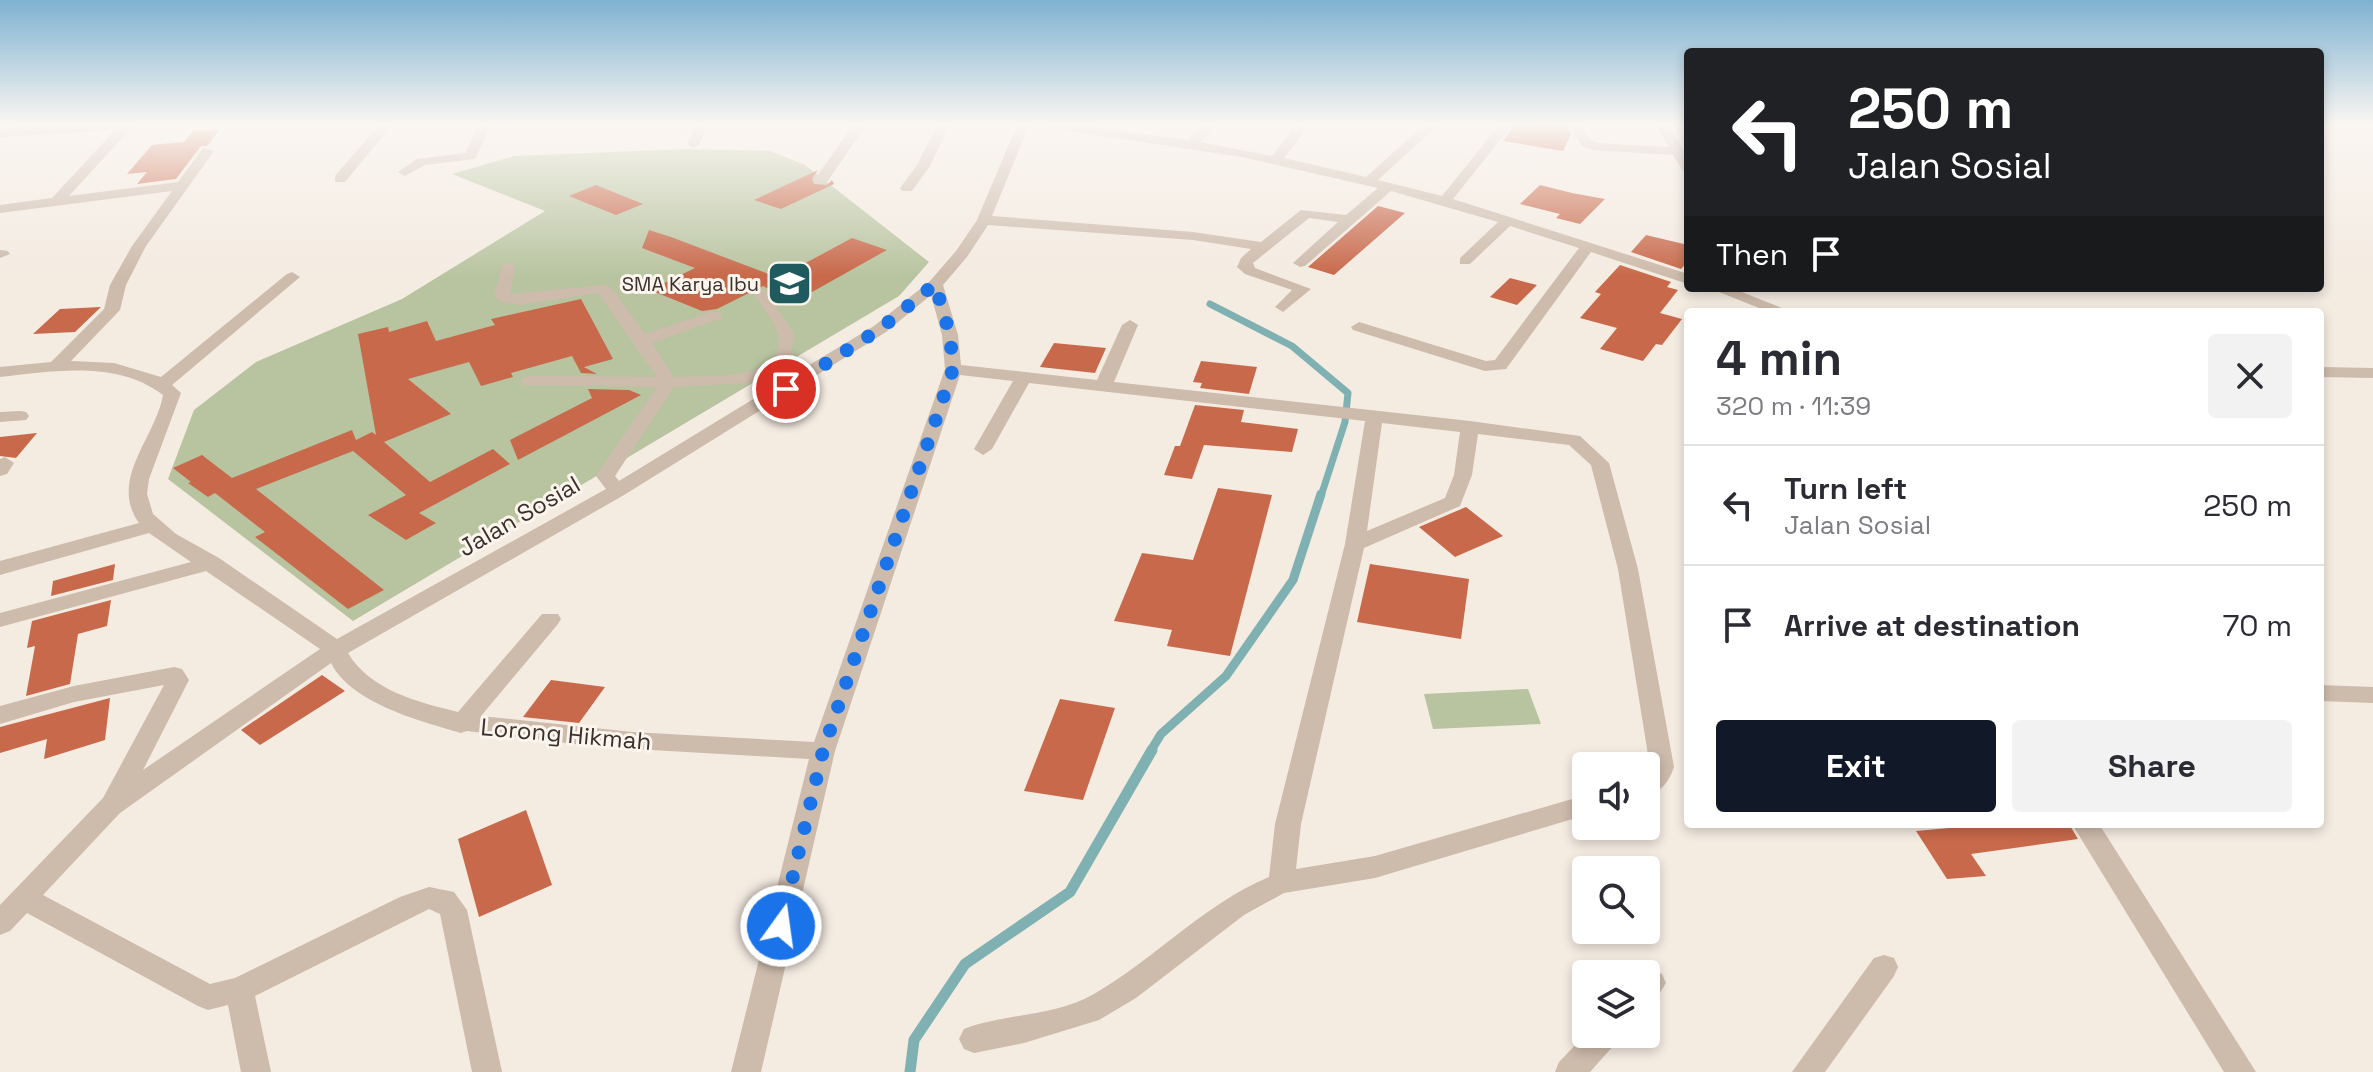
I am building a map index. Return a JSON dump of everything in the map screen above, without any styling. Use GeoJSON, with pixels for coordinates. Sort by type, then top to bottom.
{"type":"FeatureCollection","features":[{"type":"Feature","properties":{"kind":"street"},"geometry":{"type":"LineString","coordinates":[[55,203],[81,175]]}},
{"type":"Feature","properties":{"kind":"street"},"geometry":{"type":"LineString","coordinates":[[57,366],[112,310],[118,285],[139,246],[189,175]]}},
{"type":"Feature","properties":{"kind":"street"},"geometry":{"type":"LineString","coordinates":[[340,179],[343,175]]}},
{"type":"Feature","properties":{"kind":"street"},"geometry":{"type":"LineString","coordinates":[[822,179],[825,175]]}},
{"type":"Feature","properties":{"kind":"street"},"geometry":{"type":"LineString","coordinates":[[907,188],[916,175]]}},
{"type":"Feature","properties":{"kind":"street","name":"Jalan Sosial"},"geometry":{"type":"LineString","coordinates":[[0,923],[111,806],[220,727],[335,650],[617,491],[810,375],[880,329],[935,284],[962,254],[984,220],[1002,175]]}},
{"type":"Feature","properties":{"kind":"street"},"geometry":{"type":"LineString","coordinates":[[1337,175],[1444,202],[1684,278]]}},
{"type":"Feature","properties":{"kind":"street"},"geometry":{"type":"LineString","coordinates":[[1368,182],[1376,175]]}},
{"type":"Feature","properties":{"kind":"street"},"geometry":{"type":"LineString","coordinates":[[1444,202],[1466,175]]}},
{"type":"Feature","properties":{"kind":"street"},"geometry":{"type":"LineString","coordinates":[[0,209],[181,186]]}},
{"type":"Feature","properties":{"kind":"street"},"geometry":{"type":"LineString","coordinates":[[1300,263],[1387,187]]}},
{"type":"Feature","properties":{"kind":"street"},"geometry":{"type":"LineString","coordinates":[[1283,307],[1302,288],[1244,267],[1306,213],[1350,220]]}},
{"type":"Feature","properties":{"kind":"street"},"geometry":{"type":"LineString","coordinates":[[984,220],[1193,236],[1264,247]]}},
{"type":"Feature","properties":{"kind":"street"},"geometry":{"type":"LineString","coordinates":[[1465,261],[1507,221]]}},
{"type":"Feature","properties":{"kind":"street"},"geometry":{"type":"LineString","coordinates":[[1359,327],[1485,366],[1500,365],[1587,247]]}},
{"type":"Feature","properties":{"kind":"street"},"geometry":{"type":"LineString","coordinates":[[508,267],[502,294],[504,298],[520,300],[601,288],[609,294],[669,382]]}},
{"type":"Feature","properties":{"kind":"street"},"geometry":{"type":"LineString","coordinates":[[163,384],[292,277]]}},
{"type":"Feature","properties":{"kind":"street"},"geometry":{"type":"LineString","coordinates":[[746,1072],[823,751],[953,369],[950,335],[935,284]]}},
{"type":"Feature","properties":{"kind":"street"},"geometry":{"type":"LineString","coordinates":[[1728,292],[1772,308]]}},
{"type":"Feature","properties":{"kind":"street"},"geometry":{"type":"LineString","coordinates":[[760,293],[786,334],[787,341],[777,365],[760,377]]}},
{"type":"Feature","properties":{"kind":"street"},"geometry":{"type":"LineString","coordinates":[[642,341],[716,315]]}},
{"type":"Feature","properties":{"kind":"street"},"geometry":{"type":"LineString","coordinates":[[1103,387],[1130,325]]}},
{"type":"Feature","properties":{"kind":"street"},"geometry":{"type":"LineString","coordinates":[[0,372],[57,366],[126,371],[163,384],[172,393],[172,402],[152,440],[138,494],[139,507],[151,526],[0,568]]}},
{"type":"Feature","properties":{"kind":"street"},"geometry":{"type":"LineString","coordinates":[[953,369],[1574,440],[1600,463],[1628,569],[1659,752]]}},
{"type":"Feature","properties":{"kind":"street"},"geometry":{"type":"LineString","coordinates":[[2324,372],[2373,373]]}},
{"type":"Feature","properties":{"kind":"street"},"geometry":{"type":"LineString","coordinates":[[530,381],[669,382],[810,375]]}},
{"type":"Feature","properties":{"kind":"street"},"geometry":{"type":"LineString","coordinates":[[983,449],[1023,378]]}},
{"type":"Feature","properties":{"kind":"street"},"geometry":{"type":"LineString","coordinates":[[617,491],[605,476],[669,382]]}},
{"type":"Feature","properties":{"kind":"street"},"geometry":{"type":"LineString","coordinates":[[0,417],[20,416]]}},
{"type":"Feature","properties":{"kind":"street"},"geometry":{"type":"LineString","coordinates":[[1281,883],[1288,824],[1355,544],[1374,418]]}},
{"type":"Feature","properties":{"kind":"street"},"geometry":{"type":"LineString","coordinates":[[1355,544],[1453,502],[1463,475],[1470,426]]}},
{"type":"Feature","properties":{"kind":"street","name":"Lorong Hikmah"},"geometry":{"type":"LineString","coordinates":[[151,526],[212,563],[335,650],[346,673],[360,684],[409,709],[461,724],[609,739],[823,751]]}},
{"type":"Feature","properties":{"kind":"street"},"geometry":{"type":"LineString","coordinates":[[0,620],[212,563]]}},
{"type":"Feature","properties":{"kind":"street"},"geometry":{"type":"LineString","coordinates":[[461,724],[550,619]]}},
{"type":"Feature","properties":{"kind":"street"},"geometry":{"type":"LineString","coordinates":[[0,715],[74,694],[174,675],[178,680],[174,691],[142,743],[111,806]]}},
{"type":"Feature","properties":{"kind":"street"},"geometry":{"type":"LineString","coordinates":[[2324,693],[2373,695]]}},
{"type":"Feature","properties":{"kind":"street"},"geometry":{"type":"LineString","coordinates":[[974,1039],[1027,1029],[1102,1004],[1156,968],[1243,900],[1281,883],[1375,867],[1572,809]]}},
{"type":"Feature","properties":{"kind":"street"},"geometry":{"type":"LineString","coordinates":[[2088,828],[2241,1072]]}},
{"type":"Feature","properties":{"kind":"street"},"geometry":{"type":"LineString","coordinates":[[24,898],[196,994],[208,997],[239,990],[410,905],[429,898],[445,900],[453,910],[487,1072]]}},
{"type":"Feature","properties":{"kind":"street"},"geometry":{"type":"LineString","coordinates":[[1807,1072],[1884,967]]}},
{"type":"Feature","properties":{"kind":"street"},"geometry":{"type":"LineString","coordinates":[[239,990],[256,1072]]}},
{"type":"Feature","properties":{"kind":"street"},"geometry":{"type":"LineString","coordinates":[[1570,1072],[1592,1048]]}},
{"type":"Feature","properties":{"kind":"green space"},"geometry":{"type":"Polygon","coordinates":[[[455,175],[818,175],[929,262],[899,296],[353,621],[168,479],[194,410],[256,362],[402,299],[545,211],[455,175]]]}},
{"type":"Feature","properties":{"kind":"green space"},"geometry":{"type":"Polygon","coordinates":[[[1528,689],[1541,724],[1433,729],[1424,694],[1528,689]]]}},
{"type":"Feature","properties":{"kind":"building"},"geometry":{"type":"Polygon","coordinates":[[[144,175],[179,175],[176,179],[137,184],[144,175]]]}},
{"type":"Feature","properties":{"kind":"building"},"geometry":{"type":"Polygon","coordinates":[[[807,175],[815,175],[814,184],[827,185],[832,180],[834,184],[781,209],[754,200],[807,175]]]}},
{"type":"Feature","properties":{"kind":"building"},"geometry":{"type":"Polygon","coordinates":[[[596,185],[643,204],[616,215],[569,196],[596,185]]]}},
{"type":"Feature","properties":{"kind":"building"},"geometry":{"type":"Polygon","coordinates":[[[1540,185],[1605,199],[1580,224],[1556,218],[1560,214],[1520,204],[1540,185]]]}},
{"type":"Feature","properties":{"kind":"building"},"geometry":{"type":"Polygon","coordinates":[[[1378,206],[1405,213],[1334,275],[1308,267],[1378,206]]]}},
{"type":"Feature","properties":{"kind":"building"},"geometry":{"type":"Polygon","coordinates":[[[649,230],[779,278],[717,309],[702,311],[650,290],[695,268],[642,248],[649,230]]]}},
{"type":"Feature","properties":{"kind":"building"},"geometry":{"type":"Polygon","coordinates":[[[1646,235],[1684,244],[1684,266],[1681,269],[1631,252],[1646,235]]]}},
{"type":"Feature","properties":{"kind":"building"},"geometry":{"type":"Polygon","coordinates":[[[852,238],[887,250],[796,301],[763,286],[852,238]]]}},
{"type":"Feature","properties":{"kind":"building"},"geometry":{"type":"Polygon","coordinates":[[[1620,265],[1671,282],[1667,287],[1678,290],[1660,313],[1682,319],[1662,345],[1656,344],[1643,361],[1600,349],[1617,328],[1580,318],[1601,294],[1595,292],[1620,265]]]}},
{"type":"Feature","properties":{"kind":"building"},"geometry":{"type":"Polygon","coordinates":[[[1510,278],[1537,285],[1517,305],[1490,297],[1510,278]]]}},
{"type":"Feature","properties":{"kind":"building"},"geometry":{"type":"Polygon","coordinates":[[[581,299],[613,359],[584,367],[597,374],[581,373],[572,356],[511,373],[513,377],[481,386],[469,362],[408,379],[451,414],[384,442],[430,482],[493,449],[510,464],[419,513],[436,523],[406,540],[368,515],[406,495],[353,451],[256,489],[384,590],[348,609],[255,537],[265,532],[215,493],[208,497],[173,468],[202,455],[232,478],[352,430],[356,440],[372,432],[376,435],[358,334],[388,327],[389,332],[427,321],[436,341],[495,325],[491,319],[581,299]]]}},
{"type":"Feature","properties":{"kind":"building"},"geometry":{"type":"Polygon","coordinates":[[[101,307],[75,332],[33,334],[60,309],[101,307]]]}},
{"type":"Feature","properties":{"kind":"building"},"geometry":{"type":"Polygon","coordinates":[[[1054,343],[1106,348],[1095,373],[1040,367],[1054,343]]]}},
{"type":"Feature","properties":{"kind":"building"},"geometry":{"type":"Polygon","coordinates":[[[1201,361],[1257,367],[1249,394],[1200,388],[1202,383],[1193,382],[1201,361]]]}},
{"type":"Feature","properties":{"kind":"building"},"geometry":{"type":"Polygon","coordinates":[[[588,389],[629,390],[641,395],[518,460],[510,440],[592,398],[588,389]]]}},
{"type":"Feature","properties":{"kind":"building"},"geometry":{"type":"Polygon","coordinates":[[[1195,405],[1244,410],[1241,422],[1298,429],[1292,452],[1204,445],[1192,479],[1164,475],[1175,446],[1180,446],[1195,405]]]}},
{"type":"Feature","properties":{"kind":"building"},"geometry":{"type":"Polygon","coordinates":[[[37,433],[16,458],[0,456],[0,437],[37,433]]]}},
{"type":"Feature","properties":{"kind":"building"},"geometry":{"type":"Polygon","coordinates":[[[1218,488],[1272,495],[1230,656],[1167,646],[1172,630],[1114,621],[1142,553],[1193,560],[1218,488]]]}},
{"type":"Feature","properties":{"kind":"building"},"geometry":{"type":"Polygon","coordinates":[[[1466,507],[1503,536],[1455,557],[1419,527],[1466,507]]]}},
{"type":"Feature","properties":{"kind":"building"},"geometry":{"type":"Polygon","coordinates":[[[115,564],[113,580],[51,596],[53,581],[115,564]]]}},
{"type":"Feature","properties":{"kind":"building"},"geometry":{"type":"Polygon","coordinates":[[[1370,564],[1469,579],[1461,639],[1357,622],[1370,564]]]}},
{"type":"Feature","properties":{"kind":"building"},"geometry":{"type":"Polygon","coordinates":[[[111,600],[107,626],[78,634],[70,684],[26,696],[35,646],[27,648],[32,621],[111,600]]]}},
{"type":"Feature","properties":{"kind":"building"},"geometry":{"type":"Polygon","coordinates":[[[322,675],[345,691],[260,745],[241,730],[322,675]]]}},
{"type":"Feature","properties":{"kind":"building"},"geometry":{"type":"Polygon","coordinates":[[[551,680],[605,687],[579,723],[523,717],[551,680]]]}},
{"type":"Feature","properties":{"kind":"building"},"geometry":{"type":"Polygon","coordinates":[[[110,698],[105,740],[44,759],[47,739],[0,753],[0,727],[110,698]]]}},
{"type":"Feature","properties":{"kind":"building"},"geometry":{"type":"Polygon","coordinates":[[[1060,699],[1115,708],[1083,800],[1024,791],[1060,699]]]}},
{"type":"Feature","properties":{"kind":"building"},"geometry":{"type":"Polygon","coordinates":[[[526,810],[552,885],[479,917],[458,839],[526,810]]]}},
{"type":"Feature","properties":{"kind":"building"},"geometry":{"type":"Polygon","coordinates":[[[2071,828],[2078,839],[1971,854],[1986,876],[1947,879],[1916,831],[2071,828]]]}},
{"type":"Feature","properties":{"kind":"waterway"},"geometry":{"type":"LineString","coordinates":[[1210,304],[1292,346],[1348,393],[1345,422],[1321,496]]}},
{"type":"Feature","properties":{"kind":"waterway"},"geometry":{"type":"LineString","coordinates":[[1150,752],[1161,734],[1226,676],[1293,580],[1321,494]]}},
{"type":"Feature","properties":{"kind":"waterway"},"geometry":{"type":"LineString","coordinates":[[910,1072],[914,1040],[965,964],[1070,892],[1152,750]]}},
{"type":"Feature","properties":{"kind":"place","name":"SMA Karya Ibu"},"geometry":{"type":"Point","coordinates":[790,284]}},
{"type":"Feature","properties":{"kind":"route"},"geometry":{"type":"LineString","coordinates":[[781,926],[823,751],[953,369],[950,335],[935,284],[880,329],[786,389]]}}]}
